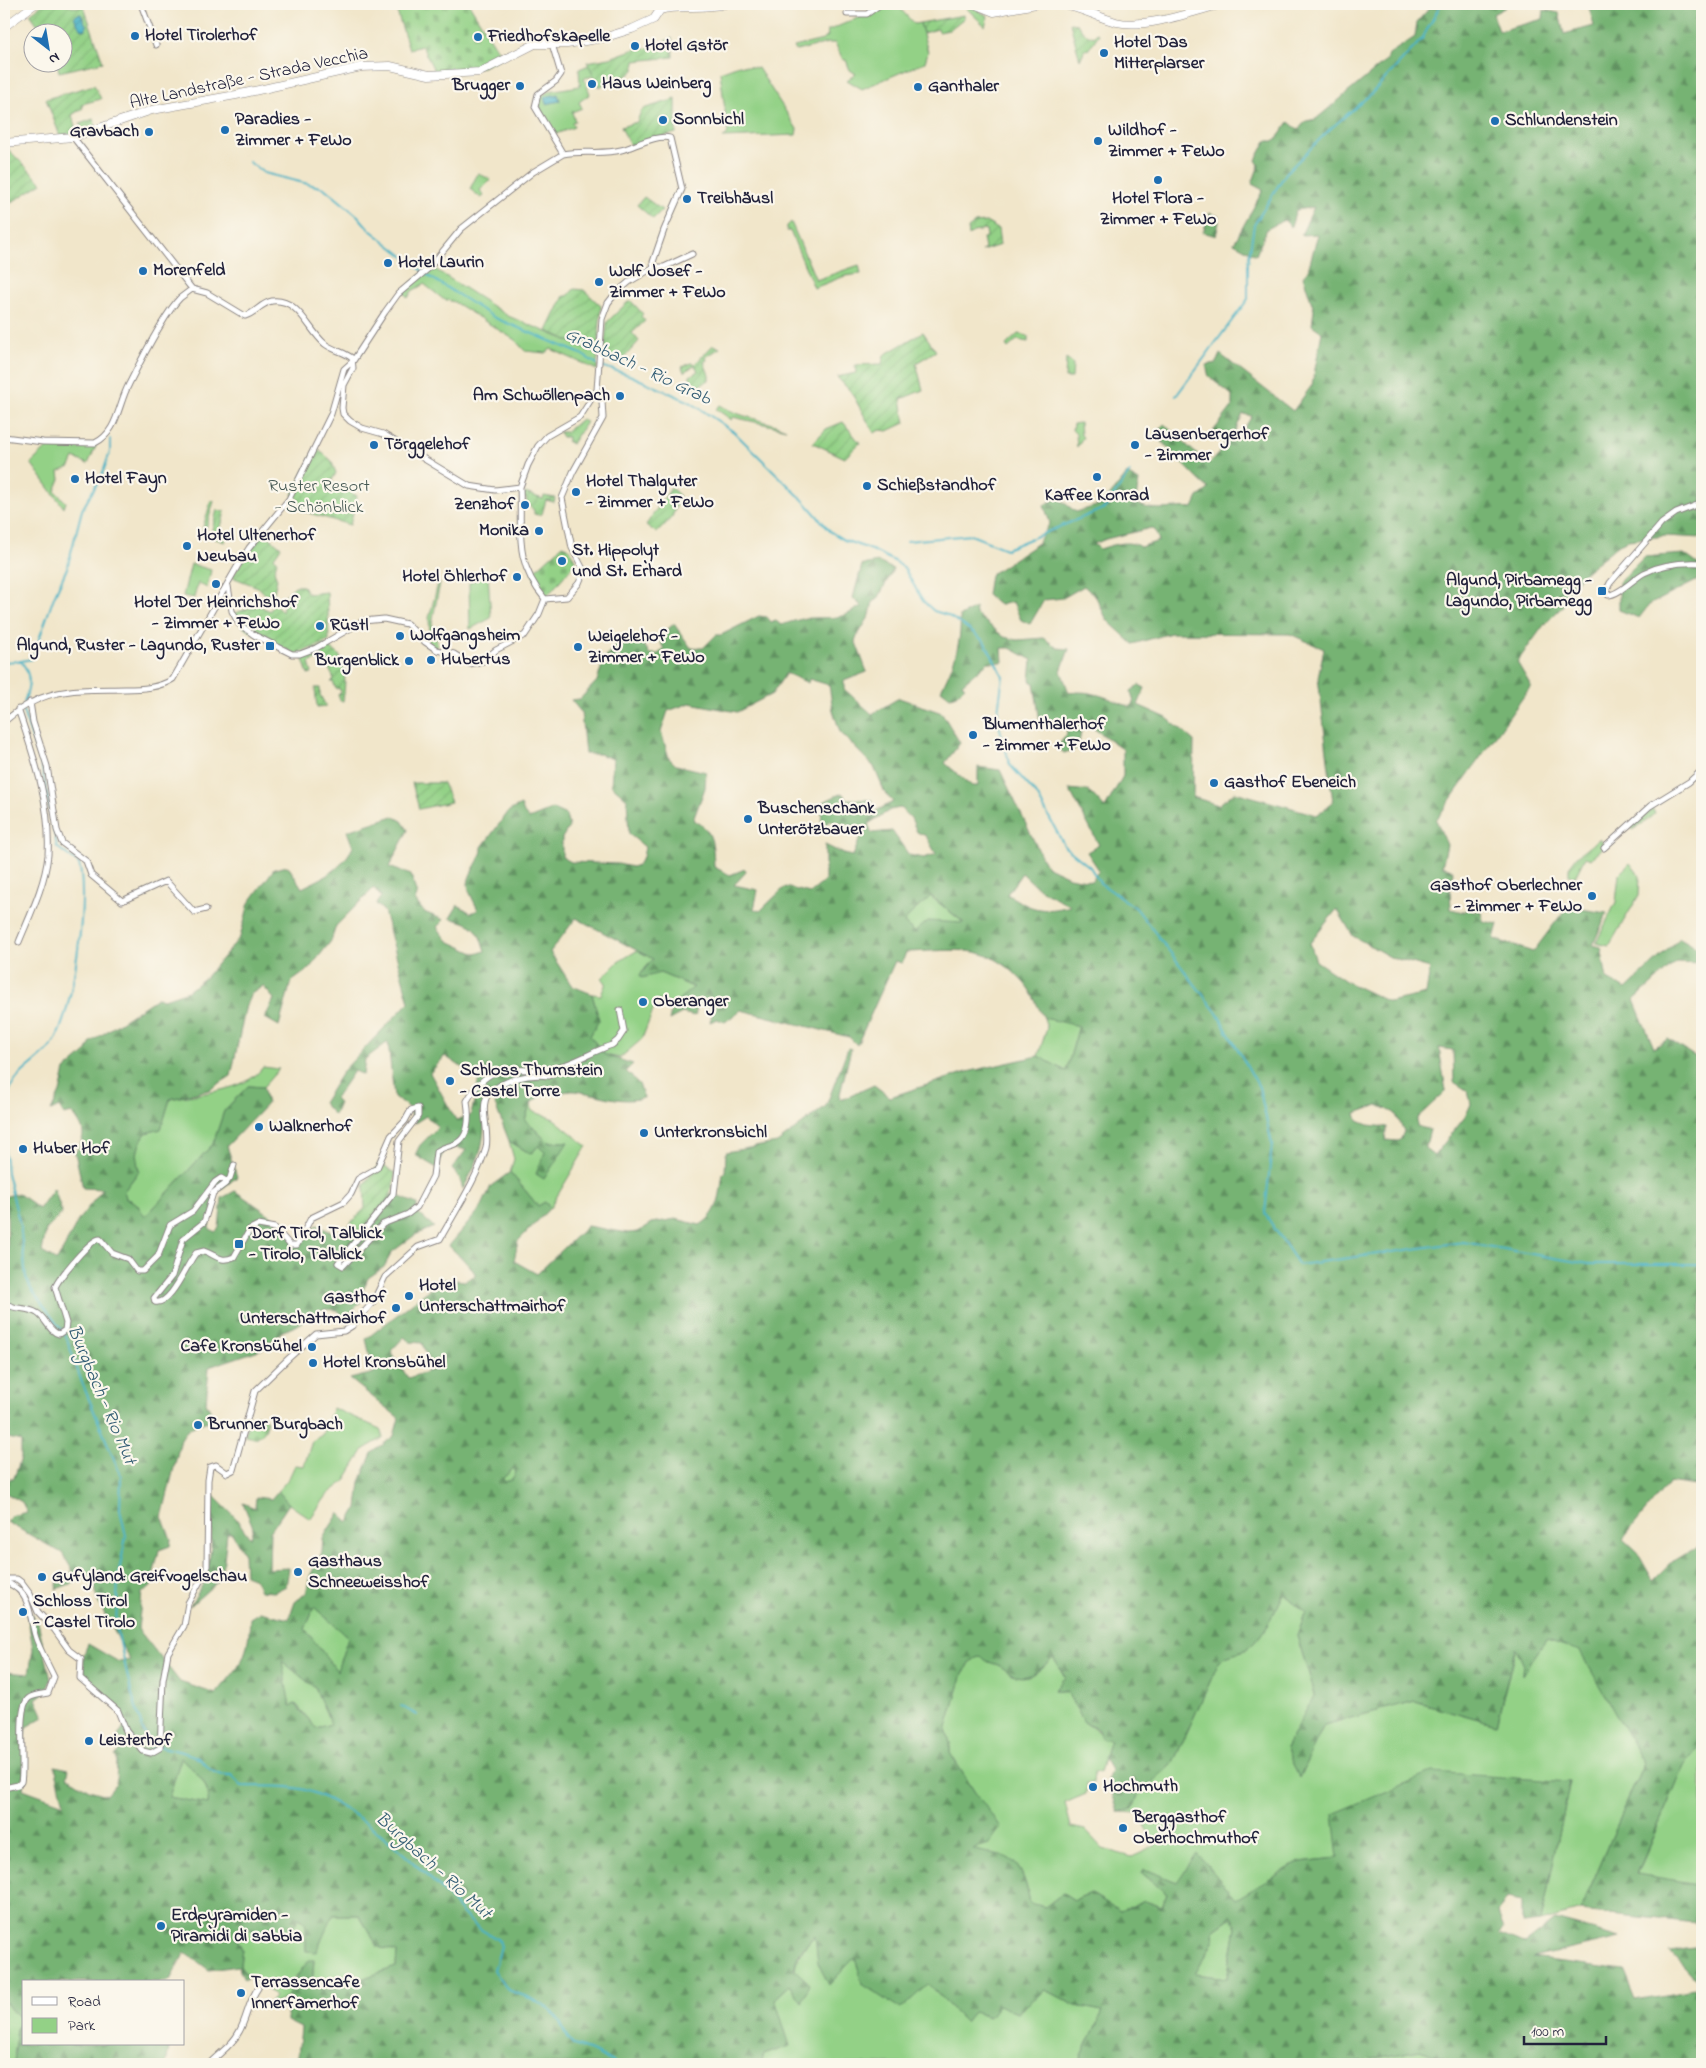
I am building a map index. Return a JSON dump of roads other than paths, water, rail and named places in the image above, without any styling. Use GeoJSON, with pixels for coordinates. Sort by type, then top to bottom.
{"type":"FeatureCollection","features":[{"type":"Feature","properties":{"kind":"main road"},"geometry":{"type":"LineString","coordinates":[[4,27],[35,4]]}},
{"type":"Feature","properties":{"kind":"main road"},"geometry":{"type":"LineString","coordinates":[[660,10],[676,6],[701,8],[725,4]]}},
{"type":"Feature","properties":{"kind":"main road"},"geometry":{"type":"LineString","coordinates":[[974,4],[994,12],[1036,4]]}},
{"type":"Feature","properties":{"kind":"main road"},"geometry":{"type":"LineString","coordinates":[[1060,4],[1072,5],[1115,22],[1145,23],[1222,4]]}},
{"type":"Feature","properties":{"kind":"main road","name":"Alte Landstraße - Strada Vecchia"},"geometry":{"type":"LineString","coordinates":[[4,143],[73,137],[152,110],[236,96],[361,68],[390,66],[429,75],[473,73],[486,70],[529,47],[552,44],[564,45],[632,29],[650,22],[660,10]]}},
{"type":"Feature","properties":{"kind":"street"},"geometry":{"type":"LineString","coordinates":[[141,4],[156,45]]}},
{"type":"Feature","properties":{"kind":"street"},"geometry":{"type":"LineString","coordinates":[[653,4],[660,10]]}},
{"type":"Feature","properties":{"kind":"street"},"geometry":{"type":"LineString","coordinates":[[847,14],[867,14],[881,4]]}},
{"type":"Feature","properties":{"kind":"street"},"geometry":{"type":"LineString","coordinates":[[552,44],[561,74],[556,81],[538,94],[535,107],[563,154]]}},
{"type":"Feature","properties":{"kind":"street"},"geometry":{"type":"LineString","coordinates":[[73,137],[192,289],[207,294],[245,316],[264,303],[278,301],[285,303],[306,320],[324,343],[350,356],[353,361],[353,368],[344,385],[342,408],[344,416],[350,422],[362,428],[383,434],[469,486],[495,490],[520,487]]}},
{"type":"Feature","properties":{"kind":"street"},"geometry":{"type":"LineString","coordinates":[[4,722],[18,709],[30,702],[66,690],[150,688],[172,681],[178,674],[249,548],[290,500],[331,414],[344,369],[353,361],[394,299],[428,269],[467,224],[533,172],[563,154],[583,151],[613,152],[668,137],[681,181],[679,197],[664,230],[654,267]]}},
{"type":"Feature","properties":{"kind":"street"},"geometry":{"type":"LineString","coordinates":[[544,599],[569,596],[579,583],[584,571],[572,548],[562,498],[572,472],[602,422],[603,408],[597,390],[602,319],[608,303],[623,287],[654,267],[664,267],[692,254]]}},
{"type":"Feature","properties":{"kind":"street"},"geometry":{"type":"LineString","coordinates":[[4,437],[43,442],[95,443],[102,440],[114,424],[128,386],[169,314],[179,299],[192,289]]}},
{"type":"Feature","properties":{"kind":"street"},"geometry":{"type":"LineString","coordinates":[[544,599],[534,586],[522,560],[519,522],[520,487],[528,465],[538,446],[547,436],[580,417],[597,390]]}},
{"type":"Feature","properties":{"kind":"street"},"geometry":{"type":"LineString","coordinates":[[1702,503],[1676,513],[1662,523],[1610,583],[1606,591],[1608,595],[1613,595],[1633,580],[1654,569],[1681,562],[1702,562]]}},
{"type":"Feature","properties":{"kind":"street"},"geometry":{"type":"LineString","coordinates":[[228,586],[232,611],[239,624],[254,635],[292,654],[300,654],[316,648],[362,621],[384,618],[406,624],[425,642],[437,650],[454,654],[470,664],[483,661],[496,650],[525,635],[536,620],[544,599]]}},
{"type":"Feature","properties":{"kind":"street"},"geometry":{"type":"LineString","coordinates":[[30,702],[33,722],[47,766],[57,830],[62,843],[86,861],[91,875],[122,901],[166,881],[194,912],[206,909]]}},
{"type":"Feature","properties":{"kind":"street"},"geometry":{"type":"LineString","coordinates":[[18,709],[41,778],[46,812],[48,856],[36,902],[19,942]]}},
{"type":"Feature","properties":{"kind":"street"},"geometry":{"type":"LineString","coordinates":[[1604,848],[1650,806],[1689,782],[1702,770]]}},
{"type":"Feature","properties":{"kind":"street"},"geometry":{"type":"LineString","coordinates":[[234,1165],[230,1178],[213,1193],[204,1222],[183,1239],[172,1276],[154,1298],[156,1303],[163,1300],[173,1290],[196,1253],[204,1251],[218,1259],[231,1259],[234,1257],[247,1232],[253,1226],[258,1224],[275,1228],[290,1245],[297,1245],[310,1218],[344,1202],[358,1179],[377,1168],[391,1136],[411,1110],[418,1108],[418,1116],[399,1141],[393,1194],[352,1248],[339,1260],[339,1265],[345,1264],[378,1228],[418,1207],[433,1176],[436,1152],[458,1142],[466,1129],[470,1117],[466,1101],[479,1083],[505,1069],[553,1068],[616,1043],[624,1031],[620,1010]]}},
{"type":"Feature","properties":{"kind":"street"},"geometry":{"type":"LineString","coordinates":[[4,1788],[18,1785],[22,1777],[22,1713],[26,1701],[30,1697],[48,1693],[54,1677],[36,1639],[32,1615],[22,1592],[8,1583],[8,1579],[17,1579],[21,1582],[30,1594],[38,1612],[54,1629],[69,1650],[81,1659],[80,1678],[118,1712],[126,1732],[132,1739],[143,1751],[151,1753],[157,1750],[161,1744],[161,1706],[168,1653],[184,1626],[188,1603],[208,1569],[209,1470],[216,1465],[229,1472],[235,1467],[255,1391],[316,1334],[344,1331],[352,1326],[373,1302],[385,1277],[418,1247],[440,1239],[483,1156],[487,1140],[485,1105],[488,1094],[510,1081],[537,1075],[550,1076],[554,1072],[553,1068]]}},
{"type":"Feature","properties":{"kind":"street"},"geometry":{"type":"LineString","coordinates":[[4,1302],[14,1308],[38,1313],[54,1333],[59,1334],[65,1330],[66,1323],[55,1287],[84,1248],[92,1241],[100,1239],[112,1253],[128,1259],[137,1271],[143,1272],[158,1256],[170,1225],[193,1211],[218,1179],[223,1178],[226,1183]]}},
{"type":"Feature","properties":{"kind":"street"},"geometry":{"type":"LineString","coordinates":[[209,2064],[234,2040],[240,2030],[251,1998],[258,1988]]}},
{"type":"Feature","properties":{"kind":"water"},"geometry":{"type":"Polygon","coordinates":[[[81,14],[87,27],[84,30],[80,29],[74,17],[81,14]]]}},
{"type":"Feature","properties":{"kind":"water"},"geometry":{"type":"Polygon","coordinates":[[[558,94],[560,101],[546,104],[544,97],[558,94]]]}},
{"type":"Feature","properties":{"kind":"waterway"},"geometry":{"type":"LineString","coordinates":[[1176,396],[1248,299],[1248,263],[1254,225],[1286,173],[1329,130],[1371,94],[1422,39],[1441,4]]}},
{"type":"Feature","properties":{"kind":"waterway","name":"Grabbach - Rio Grab"},"geometry":{"type":"LineString","coordinates":[[249,162],[264,173],[324,188],[358,216],[370,230],[430,277],[495,318],[581,354],[597,364]]}},
{"type":"Feature","properties":{"kind":"waterway","name":"Grabbach - Rio Grab"},"geometry":{"type":"LineString","coordinates":[[601,366],[629,375],[690,402],[734,432],[804,501],[831,532],[844,540],[872,550],[896,562],[904,568],[923,601],[934,611],[947,615],[984,641],[1003,676],[997,718],[1010,765],[1037,795],[1065,847],[1090,867],[1100,883],[1136,908],[1217,1013],[1259,1087],[1272,1144],[1265,1214],[1299,1265],[1463,1242],[1589,1264],[1702,1264]]}},
{"type":"Feature","properties":{"kind":"waterway"},"geometry":{"type":"LineString","coordinates":[[102,475],[110,452],[110,439]]}},
{"type":"Feature","properties":{"kind":"waterway"},"geometry":{"type":"LineString","coordinates":[[907,541],[971,535],[1006,549],[1105,508],[1130,472]]}},
{"type":"Feature","properties":{"kind":"waterway"},"geometry":{"type":"LineString","coordinates":[[21,661],[32,659],[54,597],[67,568],[82,510],[99,480]]}},
{"type":"Feature","properties":{"kind":"waterway","name":"Burgbach - Rio Mut"},"geometry":{"type":"LineString","coordinates":[[4,662],[21,661],[25,666],[29,681],[24,702]]}},
{"type":"Feature","properties":{"kind":"waterway","name":"Burgbach - Rio Mut"},"geometry":{"type":"LineString","coordinates":[[4,1118],[6,1102],[13,1084],[23,1072],[48,1050],[60,1029],[73,983],[82,902],[82,880],[79,864],[57,847],[42,768],[23,711]]}},
{"type":"Feature","properties":{"kind":"waterway","name":"Burgbach - Rio Mut"},"geometry":{"type":"LineString","coordinates":[[4,1143],[7,1173],[20,1225],[26,1277],[31,1289],[66,1336],[81,1380],[121,1476],[120,1510],[126,1536],[118,1577],[116,1625],[131,1691],[143,1730],[152,1747],[155,1745],[194,1756],[212,1771],[223,1775],[231,1775],[242,1786],[288,1787],[306,1790],[331,1801],[365,1822],[426,1874],[471,1922],[499,1940],[501,1947],[494,1970],[508,1990],[530,1998],[551,2010],[574,2045],[594,2052],[616,2064]]}},
{"type":"Feature","properties":{"kind":"waterway"},"geometry":{"type":"LineString","coordinates":[[401,1706],[417,1715]]}},
{"type":"Feature","properties":{"kind":"waterway"},"geometry":{"type":"LineString","coordinates":[[4,1769],[5,1764]]}},
{"type":"Feature","properties":{"kind":"waterway"},"geometry":{"type":"LineString","coordinates":[[4,1778],[8,1796],[4,1812]]}},
{"type":"Feature","properties":{"kind":"place","name":"Hotel Tirolerhof"},"geometry":{"type":"Point","coordinates":[135,36]}},
{"type":"Feature","properties":{"kind":"place","name":"Friedhofskapelle"},"geometry":{"type":"Point","coordinates":[478,37]}},
{"type":"Feature","properties":{"kind":"place","name":"Hotel Gstör"},"geometry":{"type":"Point","coordinates":[635,46]}},
{"type":"Feature","properties":{"kind":"place","name":"Hotel Das Mitterplarser"},"geometry":{"type":"Point","coordinates":[1104,53]}},
{"type":"Feature","properties":{"kind":"place","name":"Haus Weinberg"},"geometry":{"type":"Point","coordinates":[592,84]}},
{"type":"Feature","properties":{"kind":"place","name":"Brugger"},"geometry":{"type":"Point","coordinates":[520,86]}},
{"type":"Feature","properties":{"kind":"place","name":"Ganthaler"},"geometry":{"type":"Point","coordinates":[918,87]}},
{"type":"Feature","properties":{"kind":"place","name":"Sonnbichl"},"geometry":{"type":"Point","coordinates":[663,120]}},
{"type":"Feature","properties":{"kind":"place","name":"Schlundenstein"},"geometry":{"type":"Point","coordinates":[1495,121]}},
{"type":"Feature","properties":{"kind":"place","name":"Paradies - Zimmer + FeWo"},"geometry":{"type":"Point","coordinates":[225,130]}},
{"type":"Feature","properties":{"kind":"place","name":"Gravbach"},"geometry":{"type":"Point","coordinates":[149,132]}},
{"type":"Feature","properties":{"kind":"place","name":"Wildhof - Zimmer + FeWo"},"geometry":{"type":"Point","coordinates":[1098,141]}},
{"type":"Feature","properties":{"kind":"place","name":"Hotel Flora - Zimmer + FeWo"},"geometry":{"type":"Point","coordinates":[1158,180]}},
{"type":"Feature","properties":{"kind":"place","name":"Treibhäusl"},"geometry":{"type":"Point","coordinates":[687,199]}},
{"type":"Feature","properties":{"kind":"place","name":"Hotel Laurin"},"geometry":{"type":"Point","coordinates":[388,263]}},
{"type":"Feature","properties":{"kind":"place","name":"Morenfeld"},"geometry":{"type":"Point","coordinates":[143,271]}},
{"type":"Feature","properties":{"kind":"place","name":"Wolf Josef - Zimmer + FeWo"},"geometry":{"type":"Point","coordinates":[599,282]}},
{"type":"Feature","properties":{"kind":"place","name":"Am Schwöllenpach"},"geometry":{"type":"Point","coordinates":[620,396]}},
{"type":"Feature","properties":{"kind":"place","name":"Törggelehof"},"geometry":{"type":"Point","coordinates":[374,445]}},
{"type":"Feature","properties":{"kind":"place","name":"Lausenbergerhof - Zimmer"},"geometry":{"type":"Point","coordinates":[1135,445]}},
{"type":"Feature","properties":{"kind":"place","name":"Kaffee Konrad"},"geometry":{"type":"Point","coordinates":[1097,477]}},
{"type":"Feature","properties":{"kind":"place","name":"Hotel Fayn"},"geometry":{"type":"Point","coordinates":[75,479]}},
{"type":"Feature","properties":{"kind":"place","name":"Schießstandhof"},"geometry":{"type":"Point","coordinates":[867,486]}},
{"type":"Feature","properties":{"kind":"place","name":"Hotel Thalguter - Zimmer + FeWo"},"geometry":{"type":"Point","coordinates":[576,492]}},
{"type":"Feature","properties":{"kind":"place","name":"Zenzhof"},"geometry":{"type":"Point","coordinates":[525,505]}},
{"type":"Feature","properties":{"kind":"place","name":"Monika"},"geometry":{"type":"Point","coordinates":[539,531]}},
{"type":"Feature","properties":{"kind":"place","name":"Hotel Ultenerhof Neubau"},"geometry":{"type":"Point","coordinates":[187,546]}},
{"type":"Feature","properties":{"kind":"place","name":"St. Hippolyt und St. Erhard"},"geometry":{"type":"Point","coordinates":[562,561]}},
{"type":"Feature","properties":{"kind":"place","name":"Hotel Öhlerhof"},"geometry":{"type":"Point","coordinates":[517,577]}},
{"type":"Feature","properties":{"kind":"place","name":"Hotel Der Heinrichshof - Zimmer + FeWo"},"geometry":{"type":"Point","coordinates":[216,584]}},
{"type":"Feature","properties":{"kind":"place","name":"Algund, Pirbamegg - Lagundo, Pirbamegg"},"geometry":{"type":"Point","coordinates":[1602,591]}},
{"type":"Feature","properties":{"kind":"place","name":"Rüstl"},"geometry":{"type":"Point","coordinates":[320,626]}},
{"type":"Feature","properties":{"kind":"place","name":"Wolfgangsheim"},"geometry":{"type":"Point","coordinates":[400,636]}},
{"type":"Feature","properties":{"kind":"place","name":"Algund, Ruster - Lagundo, Ruster"},"geometry":{"type":"Point","coordinates":[270,646]}},
{"type":"Feature","properties":{"kind":"place","name":"Weigelehof - Zimmer + FeWo"},"geometry":{"type":"Point","coordinates":[578,647]}},
{"type":"Feature","properties":{"kind":"place","name":"Hubertus"},"geometry":{"type":"Point","coordinates":[431,660]}},
{"type":"Feature","properties":{"kind":"place","name":"Burgenblick"},"geometry":{"type":"Point","coordinates":[409,661]}},
{"type":"Feature","properties":{"kind":"place","name":"Blumenthalerhof - Zimmer + FeWo"},"geometry":{"type":"Point","coordinates":[973,735]}},
{"type":"Feature","properties":{"kind":"place","name":"Gasthof Ebeneich"},"geometry":{"type":"Point","coordinates":[1214,783]}},
{"type":"Feature","properties":{"kind":"place","name":"Buschenschank Unterötzbauer"},"geometry":{"type":"Point","coordinates":[748,819]}},
{"type":"Feature","properties":{"kind":"place","name":"Gasthof Oberlechner - Zimmer + FeWo"},"geometry":{"type":"Point","coordinates":[1592,896]}},
{"type":"Feature","properties":{"kind":"place","name":"Oberanger"},"geometry":{"type":"Point","coordinates":[643,1002]}},
{"type":"Feature","properties":{"kind":"place","name":"Schloss Thurnstein - Castel Torre"},"geometry":{"type":"Point","coordinates":[450,1081]}},
{"type":"Feature","properties":{"kind":"place","name":"Walknerhof"},"geometry":{"type":"Point","coordinates":[259,1127]}},
{"type":"Feature","properties":{"kind":"place","name":"Unterkronsbichl"},"geometry":{"type":"Point","coordinates":[644,1133]}},
{"type":"Feature","properties":{"kind":"place","name":"Huber Hof"},"geometry":{"type":"Point","coordinates":[23,1149]}},
{"type":"Feature","properties":{"kind":"place","name":"Dorf Tirol, Talblick - Tirolo, Talblick"},"geometry":{"type":"Point","coordinates":[239,1244]}},
{"type":"Feature","properties":{"kind":"place","name":"Hotel Unterschattmairhof"},"geometry":{"type":"Point","coordinates":[409,1296]}},
{"type":"Feature","properties":{"kind":"place","name":"Gasthof Unterschattmairhof"},"geometry":{"type":"Point","coordinates":[396,1308]}},
{"type":"Feature","properties":{"kind":"place","name":"Cafe Kronsbühel"},"geometry":{"type":"Point","coordinates":[312,1347]}},
{"type":"Feature","properties":{"kind":"place","name":"Hotel Kronsbühel"},"geometry":{"type":"Point","coordinates":[313,1363]}},
{"type":"Feature","properties":{"kind":"place","name":"Brunner Burgbach"},"geometry":{"type":"Point","coordinates":[198,1425]}},
{"type":"Feature","properties":{"kind":"place","name":"Gasthaus Schneeweisshof"},"geometry":{"type":"Point","coordinates":[298,1572]}},
{"type":"Feature","properties":{"kind":"place","name":"Gufyland: Greifvogelschau"},"geometry":{"type":"Point","coordinates":[42,1577]}},
{"type":"Feature","properties":{"kind":"place","name":"Schloss Tirol - Castel Tirolo"},"geometry":{"type":"Point","coordinates":[23,1612]}},
{"type":"Feature","properties":{"kind":"place","name":"Leisterhof"},"geometry":{"type":"Point","coordinates":[89,1741]}},
{"type":"Feature","properties":{"kind":"place","name":"Hochmuth"},"geometry":{"type":"Point","coordinates":[1093,1787]}},
{"type":"Feature","properties":{"kind":"place","name":"Berggasthof Oberhochmuthof"},"geometry":{"type":"Point","coordinates":[1123,1828]}},
{"type":"Feature","properties":{"kind":"place","name":"Erdpyramiden - Piramidi di sabbia"},"geometry":{"type":"Point","coordinates":[161,1926]}},
{"type":"Feature","properties":{"kind":"place","name":"Terrassencafe Innerfamerhof"},"geometry":{"type":"Point","coordinates":[241,1993]}},
{"type":"Feature","properties":{"kind":"park label","name":"Ruster Resort - Schönblick"},"geometry":{"type":"Point","coordinates":[319,497]}}]}
